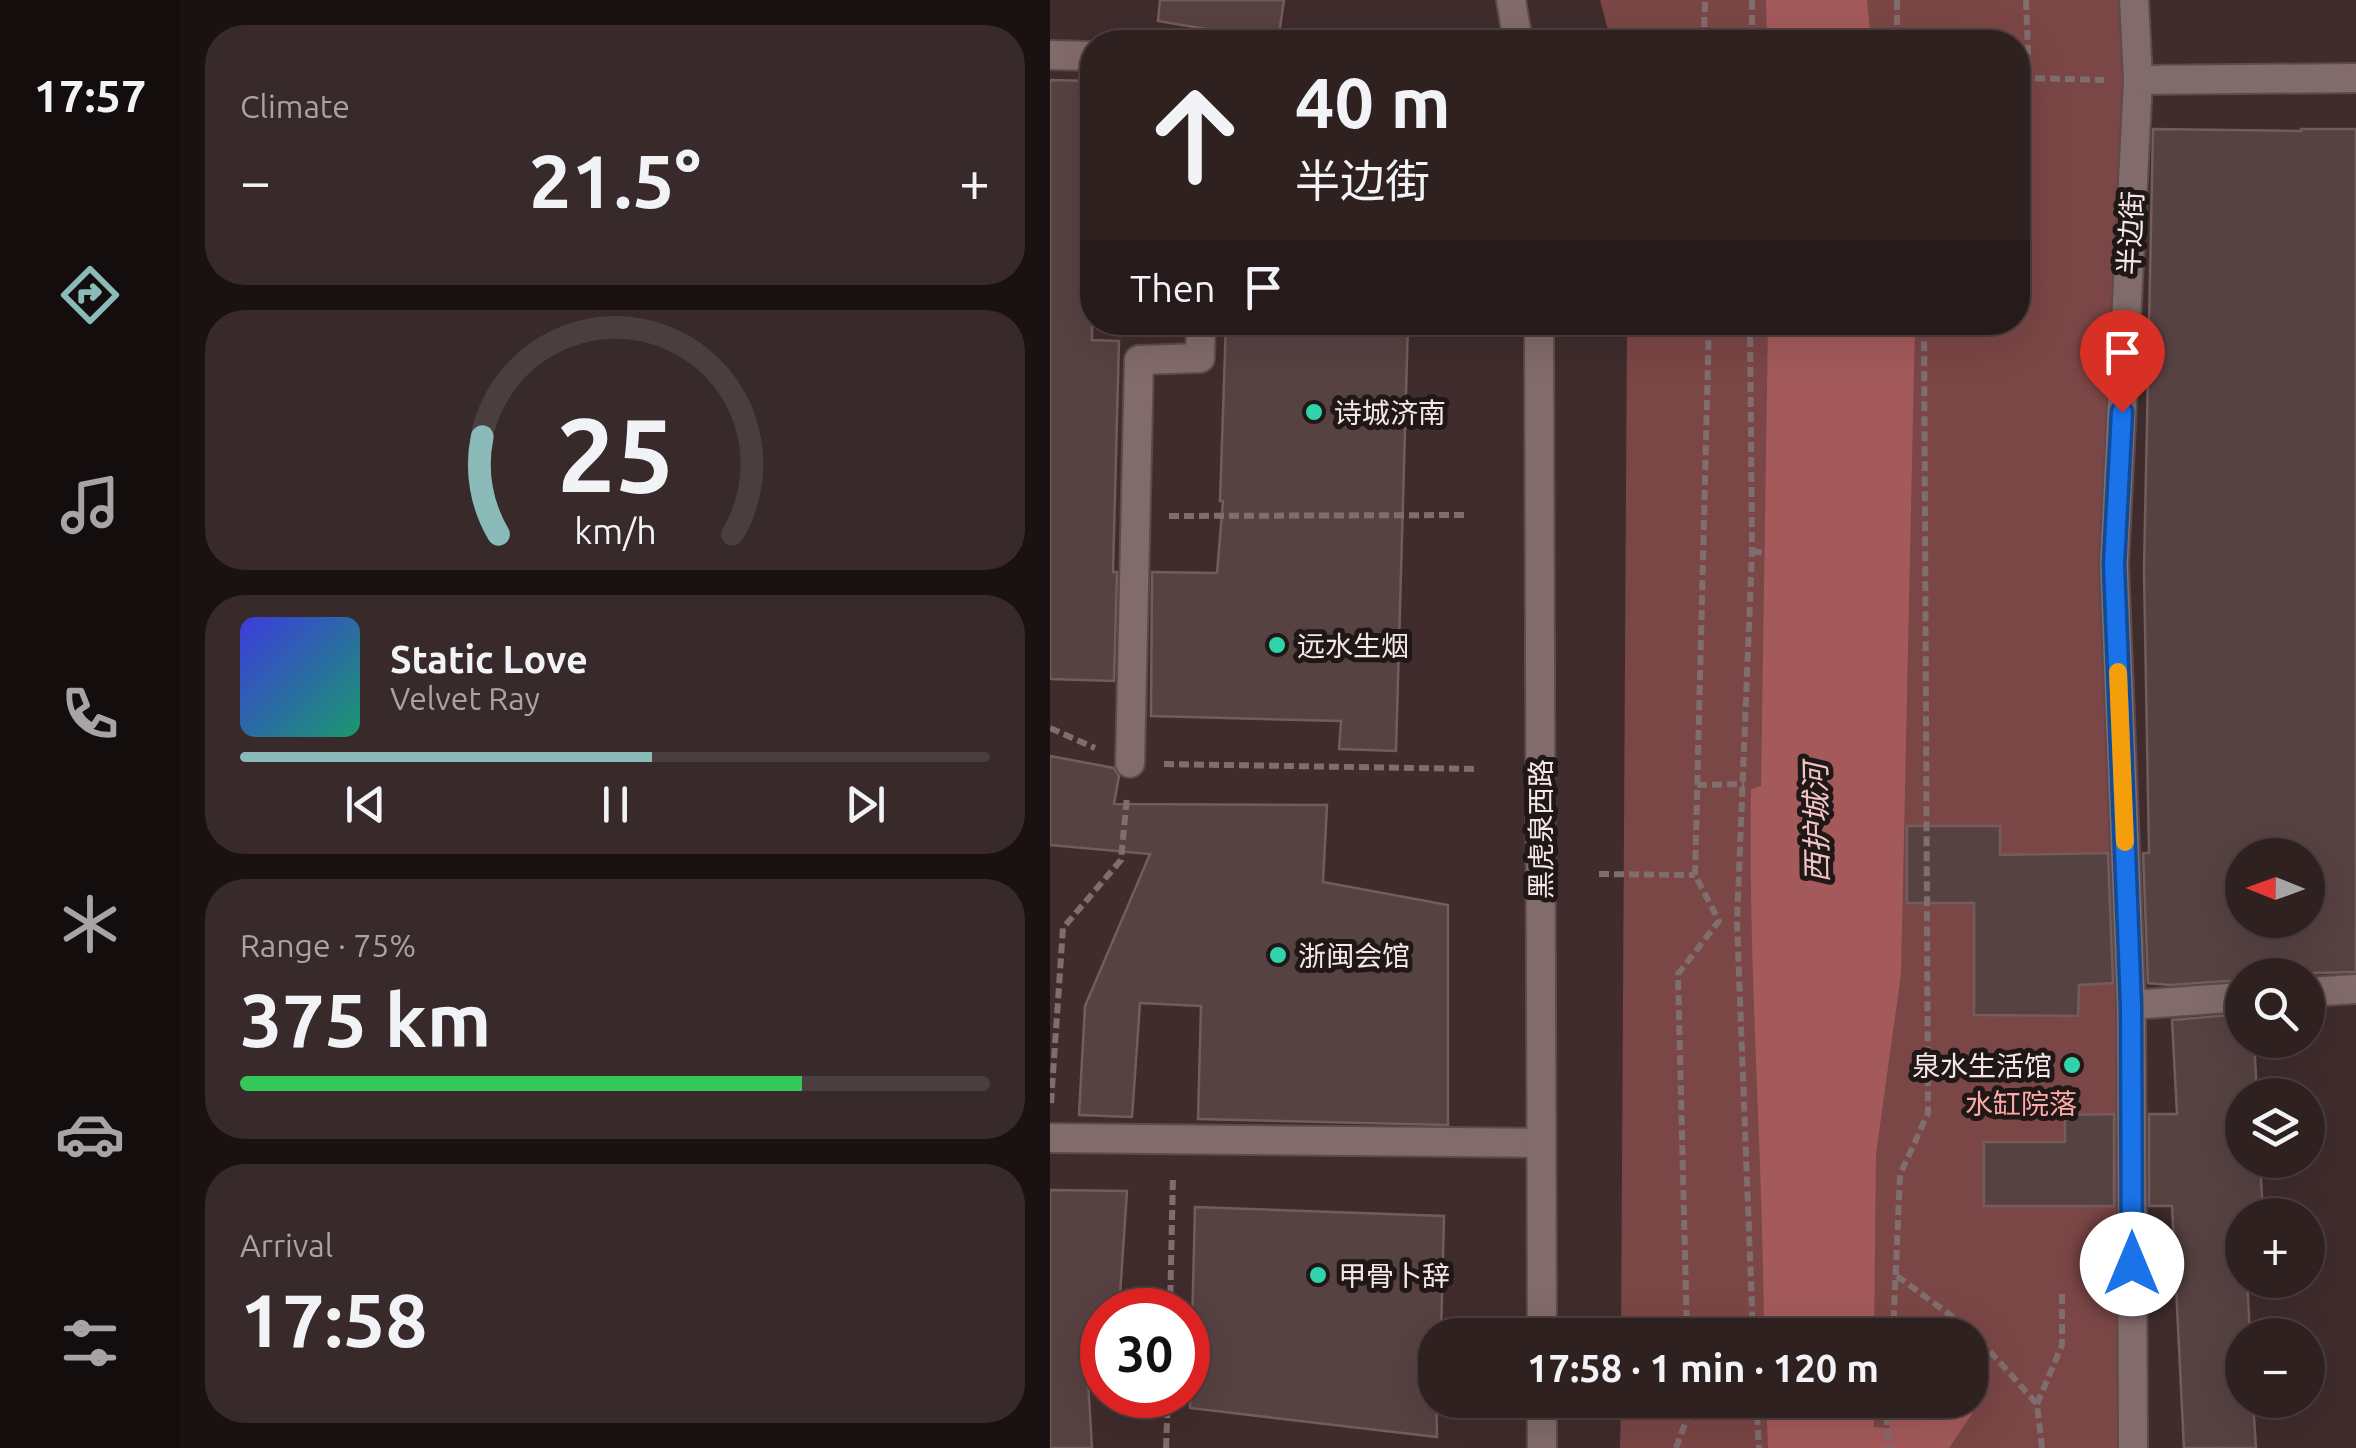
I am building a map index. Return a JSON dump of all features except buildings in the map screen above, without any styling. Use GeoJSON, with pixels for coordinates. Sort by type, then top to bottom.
{"type":"FeatureCollection","features":[{"type":"Feature","properties":{"kind":"street"},"geometry":{"type":"LineString","coordinates":[[1510,0],[1516,30]]}},
{"type":"Feature","properties":{"kind":"street","name":"半边街"},"geometry":{"type":"LineString","coordinates":[[2133,1448],[2131,1005],[2114,564],[2138,80],[2134,0]]}},
{"type":"Feature","properties":{"kind":"street"},"geometry":{"type":"LineString","coordinates":[[1050,55],[1080,56]]}},
{"type":"Feature","properties":{"kind":"street"},"geometry":{"type":"LineString","coordinates":[[2138,80],[2356,78]]}},
{"type":"Feature","properties":{"kind":"street"},"geometry":{"type":"LineString","coordinates":[[1130,763],[1139,360],[1200,358],[1201,335]]}},
{"type":"Feature","properties":{"kind":"street","name":"黑虎泉西路"},"geometry":{"type":"LineString","coordinates":[[1539,335],[1542,1318]]}},
{"type":"Feature","properties":{"kind":"street"},"geometry":{"type":"LineString","coordinates":[[2325,991],[2356,988]]}},
{"type":"Feature","properties":{"kind":"street"},"geometry":{"type":"LineString","coordinates":[[2131,1005],[2225,998]]}},
{"type":"Feature","properties":{"kind":"street"},"geometry":{"type":"LineString","coordinates":[[1050,1138],[1541,1143]]}},
{"type":"Feature","properties":{"kind":"street"},"geometry":{"type":"LineString","coordinates":[[1542,1418],[1542,1448]]}},
{"type":"Feature","properties":{"kind":"path"},"geometry":{"type":"LineString","coordinates":[[1704,0],[1704,30]]}},
{"type":"Feature","properties":{"kind":"path"},"geometry":{"type":"LineString","coordinates":[[1752,0],[1752,30]]}},
{"type":"Feature","properties":{"kind":"path"},"geometry":{"type":"LineString","coordinates":[[1897,0],[1897,30]]}},
{"type":"Feature","properties":{"kind":"path"},"geometry":{"type":"LineString","coordinates":[[2026,0],[2027,30]]}},
{"type":"Feature","properties":{"kind":"path"},"geometry":{"type":"LineString","coordinates":[[2030,78],[2138,80]]}},
{"type":"Feature","properties":{"kind":"path"},"geometry":{"type":"LineString","coordinates":[[1708,335],[1695,876],[1719,921]]}},
{"type":"Feature","properties":{"kind":"path"},"geometry":{"type":"LineString","coordinates":[[1750,335],[1752,550],[1737,922],[1752,1318]]}},
{"type":"Feature","properties":{"kind":"path"},"geometry":{"type":"LineString","coordinates":[[1894,1318],[1900,1175],[1928,1113],[1924,335]]}},
{"type":"Feature","properties":{"kind":"path"},"geometry":{"type":"LineString","coordinates":[[1138,516],[1469,515]]}},
{"type":"Feature","properties":{"kind":"path"},"geometry":{"type":"LineString","coordinates":[[1752,550],[1766,553]]}},
{"type":"Feature","properties":{"kind":"path"},"geometry":{"type":"LineString","coordinates":[[1051,1106],[1063,928],[1121,860],[1130,763],[1477,769]]}},
{"type":"Feature","properties":{"kind":"path"},"geometry":{"type":"LineString","coordinates":[[1697,785],[1744,784]]}},
{"type":"Feature","properties":{"kind":"path"},"geometry":{"type":"LineString","coordinates":[[1598,874],[1695,876]]}},
{"type":"Feature","properties":{"kind":"path"},"geometry":{"type":"LineString","coordinates":[[1719,921],[1737,922]]}},
{"type":"Feature","properties":{"kind":"path"},"geometry":{"type":"LineString","coordinates":[[1687,1318],[1678,974],[1719,921]]}},
{"type":"Feature","properties":{"kind":"path"},"geometry":{"type":"LineString","coordinates":[[1171,1288],[1174,1139]]}},
{"type":"Feature","properties":{"kind":"path"},"geometry":{"type":"LineString","coordinates":[[1896,1276],[1972,1330],[2037,1404]]}},
{"type":"Feature","properties":{"kind":"path"},"geometry":{"type":"LineString","coordinates":[[2042,1448],[2037,1404],[2062,1345],[2062,1291]]}},
{"type":"Feature","properties":{"kind":"path"},"geometry":{"type":"LineString","coordinates":[[1166,1448],[1167,1418]]}},
{"type":"Feature","properties":{"kind":"path"},"geometry":{"type":"LineString","coordinates":[[1676,1448],[1687,1418]]}},
{"type":"Feature","properties":{"kind":"path"},"geometry":{"type":"LineString","coordinates":[[1757,1418],[1758,1448]]}},
{"type":"Feature","properties":{"kind":"path"},"geometry":{"type":"LineString","coordinates":[[1886,1418],[1889,1448]]}},
{"type":"Feature","properties":{"kind":"green space","name":"水缸院落"},"geometry":{"type":"Polygon","coordinates":[[[1600,0],[2121,0],[2123,91],[2099,571],[2121,1019],[2124,1448],[1620,1448],[1621,1418],[1988,1418],[1988,1318],[1621,1318],[1627,335],[2030,335],[2030,30],[1608,30],[1600,0]]]}},
{"type":"Feature","properties":{"kind":"water"},"geometry":{"type":"Polygon","coordinates":[[[1766,0],[1867,0],[1870,30],[1767,30],[1766,0]]]}},
{"type":"Feature","properties":{"kind":"water","name":"西护城河"},"geometry":{"type":"Polygon","coordinates":[[[1768,335],[1915,335],[1901,974],[1876,1154],[1874,1318],[1764,1318],[1751,789],[1761,786],[1768,335]]]}},
{"type":"Feature","properties":{"kind":"water"},"geometry":{"type":"Polygon","coordinates":[[[1767,1418],[1874,1418],[1874,1427],[1889,1428],[1891,1418],[1969,1418],[1949,1448],[1768,1448],[1767,1418]]]}},
{"type":"Feature","properties":{"kind":"slow traffic"},"geometry":{"type":"LineString","coordinates":[[2118,672],[2125,842]]}},
{"type":"Feature","properties":{"kind":"place","name":"诗城济南"},"geometry":{"type":"Point","coordinates":[1314,412]}},
{"type":"Feature","properties":{"kind":"place","name":"远水生烟"},"geometry":{"type":"Point","coordinates":[1277,645]}},
{"type":"Feature","properties":{"kind":"place","name":"浙闽会馆"},"geometry":{"type":"Point","coordinates":[1278,955]}},
{"type":"Feature","properties":{"kind":"place","name":"泉水生活馆"},"geometry":{"type":"Point","coordinates":[2072,1065]}},
{"type":"Feature","properties":{"kind":"place","name":"甲骨卜辞"},"geometry":{"type":"Point","coordinates":[1318,1275]}},
{"type":"Feature","properties":{"kind":"route"},"geometry":{"type":"LineString","coordinates":[[2122,412],[2114,564],[2131,1005],[2132,1264]]}}]}
